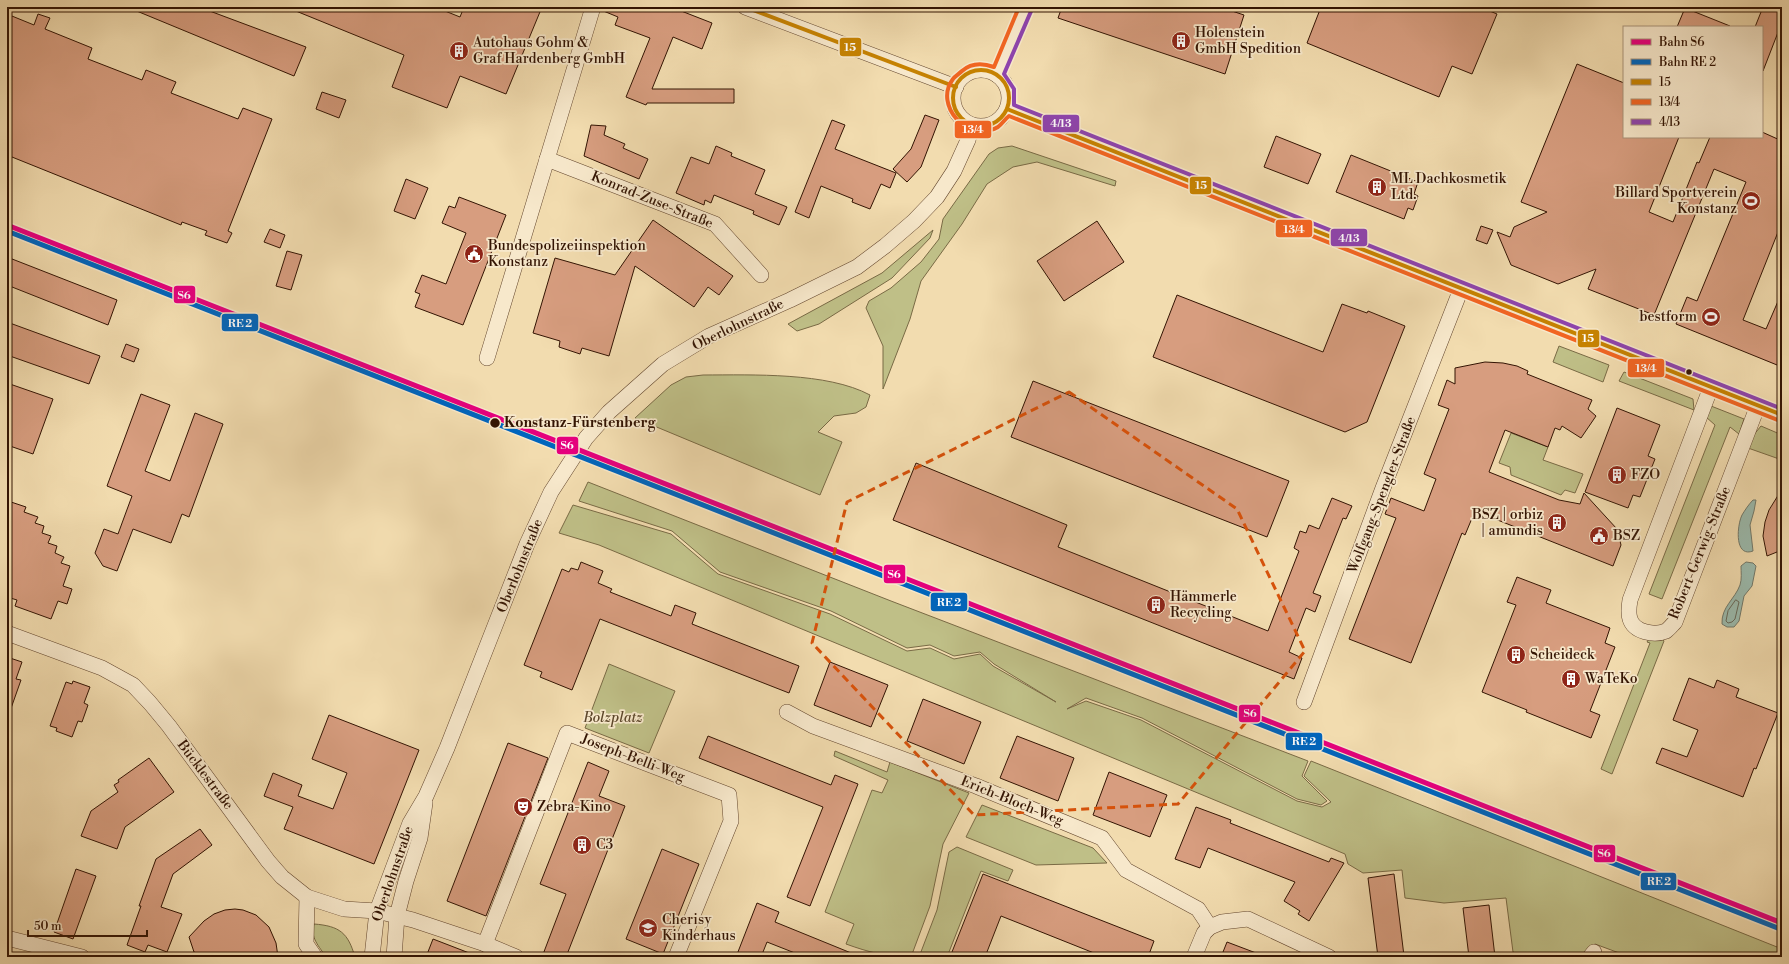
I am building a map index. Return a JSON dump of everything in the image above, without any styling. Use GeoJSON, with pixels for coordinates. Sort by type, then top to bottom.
{"type":"FeatureCollection","features":[{"type":"Feature","properties":{"kind":"street"},"geometry":{"type":"LineString","coordinates":[[487,358],[593,7]]}},
{"type":"Feature","properties":{"kind":"street"},"geometry":{"type":"LineString","coordinates":[[745,7],[956,87]]}},
{"type":"Feature","properties":{"kind":"street"},"geometry":{"type":"LineString","coordinates":[[997,75],[1026,7]]}},
{"type":"Feature","properties":{"kind":"street"},"geometry":{"type":"LineString","coordinates":[[982,70],[997,75],[1007,87],[1010,95],[1007,109],[1001,119],[992,124],[982,126],[972,125],[959,116],[956,109],[954,94],[960,80],[974,71],[982,70]]}},
{"type":"Feature","properties":{"kind":"street"},"geometry":{"type":"LineString","coordinates":[[1007,109],[1782,415]]}},
{"type":"Feature","properties":{"kind":"street","name":"Oberlohnstraße"},"geometry":{"type":"LineString","coordinates":[[372,957],[378,911],[410,823],[426,796],[489,644],[527,544],[551,492],[586,438],[609,412],[663,364],[709,336],[790,300],[857,267],[885,246],[914,221],[937,197],[954,171],[968,140],[972,125]]}},
{"type":"Feature","properties":{"kind":"street","name":"Konrad-Zuse-Straße"},"geometry":{"type":"LineString","coordinates":[[547,158],[716,224],[761,275]]}},
{"type":"Feature","properties":{"kind":"street","name":"Wolfgang-Spengler-Straße"},"geometry":{"type":"LineString","coordinates":[[1304,702],[1383,488],[1461,289]]}},
{"type":"Feature","properties":{"kind":"street","name":"Robert-Gerwig-Straße"},"geometry":{"type":"LineString","coordinates":[[1711,387],[1630,600],[1630,619],[1633,625],[1648,632],[1657,633],[1667,630],[1675,622],[1758,406]]}},
{"type":"Feature","properties":{"kind":"street","name":"Bücklestraße"},"geometry":{"type":"LineString","coordinates":[[7,633],[102,668],[132,685],[150,703],[169,726],[268,862],[282,877],[307,897],[344,909],[378,911],[421,922],[485,944],[516,957]]}},
{"type":"Feature","properties":{"kind":"street","name":"Erich-Bloch-Weg"},"geometry":{"type":"LineString","coordinates":[[787,712],[813,726],[976,786],[1102,838],[1126,870],[1198,909],[1210,927]]}},
{"type":"Feature","properties":{"kind":"street","name":"Joseph-Belli-Weg"},"geometry":{"type":"LineString","coordinates":[[485,944],[567,733],[729,795],[731,821],[676,957]]}},
{"type":"Feature","properties":{"kind":"street","name":"Oberlohnstraße"},"geometry":{"type":"LineString","coordinates":[[394,957],[397,916],[406,881],[420,838],[426,796]]}},
{"type":"Feature","properties":{"kind":"street"},"geometry":{"type":"LineString","coordinates":[[307,897],[306,944],[315,957]]}},
{"type":"Feature","properties":{"kind":"street"},"geometry":{"type":"LineString","coordinates":[[1194,957],[1204,933],[1210,927],[1222,922],[1248,919],[1329,957]]}},
{"type":"Feature","properties":{"kind":"street"},"geometry":{"type":"LineString","coordinates":[[7,938],[82,957]]}},
{"type":"Feature","properties":{"kind":"highlighted area"},"geometry":{"type":"Polygon","coordinates":[[[1069,392],[1237,509],[1305,651],[1178,804],[974,815],[812,643],[847,502],[1069,392]]]}},
{"type":"Feature","properties":{"kind":"green space"},"geometry":{"type":"Polygon","coordinates":[[[1012,146],[1116,181],[1115,186],[1037,162],[1013,167],[987,184],[962,224],[921,281],[910,319],[883,389],[883,346],[866,308],[869,301],[891,288],[921,262],[939,239],[943,219],[989,154],[998,148],[1012,146]]]}},
{"type":"Feature","properties":{"kind":"green space"},"geometry":{"type":"Polygon","coordinates":[[[933,230],[930,238],[892,278],[819,324],[797,331],[788,324],[882,273],[933,230]]]}},
{"type":"Feature","properties":{"kind":"green space"},"geometry":{"type":"Polygon","coordinates":[[[1559,346],[1609,365],[1603,382],[1553,362],[1559,346]]]}},
{"type":"Feature","properties":{"kind":"green space"},"geometry":{"type":"Polygon","coordinates":[[[1624,372],[1693,399],[1694,410],[1619,381],[1624,372]]]}},
{"type":"Feature","properties":{"kind":"green space"},"geometry":{"type":"Polygon","coordinates":[[[703,375],[789,376],[833,382],[870,395],[866,407],[856,413],[834,416],[818,432],[842,442],[820,495],[635,418],[671,385],[686,377],[703,375]]]}},
{"type":"Feature","properties":{"kind":"green space"},"geometry":{"type":"Polygon","coordinates":[[[1711,406],[1744,419],[1739,434],[1730,427],[1662,599],[1649,594],[1715,425],[1706,417],[1711,406]]]}},
{"type":"Feature","properties":{"kind":"green space"},"geometry":{"type":"Polygon","coordinates":[[[1761,426],[1782,435],[1782,460],[1748,448],[1752,437],[1761,426]]]}},
{"type":"Feature","properties":{"kind":"green space"},"geometry":{"type":"Polygon","coordinates":[[[1511,433],[1548,447],[1543,460],[1583,474],[1575,493],[1565,490],[1561,495],[1511,475],[1510,467],[1499,463],[1511,433]]]}},
{"type":"Feature","properties":{"kind":"green space"},"geometry":{"type":"Polygon","coordinates":[[[588,482],[891,601],[1308,761],[1302,776],[1327,801],[1321,805],[1297,799],[1142,718],[1086,698],[1067,709],[1086,701],[1141,720],[1297,801],[1322,807],[1331,802],[1304,776],[1311,761],[1782,949],[1782,957],[1630,957],[1595,944],[1578,957],[1527,957],[1513,952],[1506,898],[1444,903],[1405,898],[1402,870],[1363,873],[1348,864],[1345,854],[599,545],[559,533],[573,505],[671,534],[718,574],[830,614],[907,651],[930,648],[954,659],[980,654],[993,666],[1056,702],[994,664],[980,652],[954,656],[930,645],[907,648],[831,611],[720,572],[672,531],[579,501],[588,482]]]}},
{"type":"Feature","properties":{"kind":"green space"},"geometry":{"type":"Polygon","coordinates":[[[1661,637],[1664,641],[1612,774],[1601,769],[1650,643],[1647,642],[1649,639],[1661,637]]]}},
{"type":"Feature","properties":{"kind":"green space","name":"Bolzplatz"},"geometry":{"type":"Polygon","coordinates":[[[609,664],[675,691],[649,753],[585,728],[609,664]]]}},
{"type":"Feature","properties":{"kind":"green space"},"geometry":{"type":"Polygon","coordinates":[[[835,751],[887,772],[890,762],[969,793],[943,844],[930,906],[911,957],[878,954],[846,944],[854,924],[825,912],[872,790],[882,793],[888,780],[834,756],[835,751]]]}},
{"type":"Feature","properties":{"kind":"green space"},"geometry":{"type":"Polygon","coordinates":[[[982,805],[1093,848],[1107,863],[1036,865],[966,837],[982,805]]]}},
{"type":"Feature","properties":{"kind":"green space"},"geometry":{"type":"Polygon","coordinates":[[[957,847],[1013,870],[1008,881],[981,871],[947,957],[919,957],[937,910],[949,852],[957,847]]]}},
{"type":"Feature","properties":{"kind":"green space"},"geometry":{"type":"Polygon","coordinates":[[[314,924],[337,929],[342,932],[349,942],[355,957],[326,957],[314,938],[314,924]]]}},
{"type":"Feature","properties":{"kind":"water"},"geometry":{"type":"Polygon","coordinates":[[[1753,500],[1756,500],[1750,525],[1753,551],[1747,552],[1743,550],[1740,545],[1738,533],[1742,515],[1753,500]]]}},
{"type":"Feature","properties":{"kind":"water"},"geometry":{"type":"Polygon","coordinates":[[[1746,562],[1753,563],[1756,566],[1752,586],[1744,596],[1739,621],[1734,627],[1727,627],[1722,624],[1722,618],[1726,608],[1738,590],[1741,578],[1741,566],[1746,562]]]}},
{"type":"Feature","properties":{"kind":"building"},"geometry":{"type":"Polygon","coordinates":[[[127,7],[199,7],[306,47],[294,76],[127,7]]]}},
{"type":"Feature","properties":{"kind":"building","name":"Autohaus Gohm & Graf Hardenberg GmbH"},"geometry":{"type":"Polygon","coordinates":[[[286,7],[435,7],[460,17],[464,7],[542,7],[506,94],[460,76],[447,108],[392,87],[404,55],[286,7]]]}},
{"type":"Feature","properties":{"kind":"building"},"geometry":{"type":"Polygon","coordinates":[[[602,7],[671,7],[712,23],[702,49],[673,37],[652,89],[734,89],[734,103],[647,103],[646,105],[626,97],[650,38],[615,25],[618,17],[601,10],[602,7]]]}},
{"type":"Feature","properties":{"kind":"building","name":"Holenstein GmbH Spedition"},"geometry":{"type":"Polygon","coordinates":[[[1062,7],[1220,7],[1244,15],[1225,74],[1058,18],[1062,7]]]}},
{"type":"Feature","properties":{"kind":"building"},"geometry":{"type":"Polygon","coordinates":[[[1321,7],[1480,7],[1497,14],[1472,74],[1452,66],[1439,97],[1307,43],[1321,7]]]}},
{"type":"Feature","properties":{"kind":"building"},"geometry":{"type":"Polygon","coordinates":[[[1763,7],[1767,7],[1782,13],[1782,22],[1763,71],[1763,26],[1755,26],[1763,7]]]}},
{"type":"Feature","properties":{"kind":"building"},"geometry":{"type":"Polygon","coordinates":[[[1685,8],[1730,26],[1677,26],[1685,8]]]}},
{"type":"Feature","properties":{"kind":"building"},"geometry":{"type":"Polygon","coordinates":[[[7,14],[34,25],[38,14],[50,18],[45,29],[92,48],[88,59],[142,80],[146,70],[176,82],[171,93],[238,119],[243,108],[272,119],[228,231],[232,233],[227,243],[205,235],[207,231],[182,222],[181,225],[7,155],[7,14]]]}},
{"type":"Feature","properties":{"kind":"building"},"geometry":{"type":"Polygon","coordinates":[[[1577,64],[1623,83],[1623,138],[1679,138],[1649,212],[1673,222],[1697,162],[1699,163],[1710,138],[1763,138],[1763,132],[1782,141],[1782,222],[1743,320],[1766,329],[1782,292],[1782,367],[1676,324],[1687,297],[1697,301],[1746,182],[1714,169],[1654,315],[1588,289],[1596,269],[1558,284],[1511,265],[1497,232],[1510,237],[1514,227],[1547,212],[1521,202],[1577,64]]]}},
{"type":"Feature","properties":{"kind":"building"},"geometry":{"type":"Polygon","coordinates":[[[322,92],[346,100],[339,118],[316,109],[322,92]]]}},
{"type":"Feature","properties":{"kind":"building"},"geometry":{"type":"Polygon","coordinates":[[[925,115],[939,120],[921,167],[907,182],[893,169],[911,149],[925,115]]]}},
{"type":"Feature","properties":{"kind":"building"},"geometry":{"type":"Polygon","coordinates":[[[832,120],[845,125],[835,149],[896,173],[890,188],[881,184],[870,209],[852,202],[853,199],[821,186],[809,218],[795,212],[832,120]]]}},
{"type":"Feature","properties":{"kind":"building"},"geometry":{"type":"Polygon","coordinates":[[[591,125],[606,126],[604,135],[625,144],[623,148],[648,159],[639,179],[584,156],[591,125]]]}},
{"type":"Feature","properties":{"kind":"building"},"geometry":{"type":"Polygon","coordinates":[[[1276,136],[1321,154],[1308,184],[1264,167],[1276,136]]]}},
{"type":"Feature","properties":{"kind":"building"},"geometry":{"type":"Polygon","coordinates":[[[716,146],[732,153],[731,156],[765,170],[755,194],[787,207],[779,225],[753,214],[754,211],[714,195],[711,203],[705,200],[704,205],[676,193],[691,157],[709,164],[716,146]]]}},
{"type":"Feature","properties":{"kind":"building","name":"ML Dachkosmetik Ltd."},"geometry":{"type":"Polygon","coordinates":[[[1351,155],[1418,182],[1414,194],[1418,196],[1413,210],[1408,208],[1404,219],[1336,192],[1351,155]]]}},
{"type":"Feature","properties":{"kind":"building"},"geometry":{"type":"Polygon","coordinates":[[[406,179],[428,188],[415,219],[394,211],[406,179]]]}},
{"type":"Feature","properties":{"kind":"building","name":"Bundespolizeiinspektion Konstanz"},"geometry":{"type":"Polygon","coordinates":[[[459,197],[506,215],[463,325],[415,307],[420,294],[415,292],[422,275],[446,284],[466,233],[442,223],[449,206],[455,208],[459,197]]]}},
{"type":"Feature","properties":{"kind":"building"},"geometry":{"type":"Polygon","coordinates":[[[653,220],[733,276],[719,295],[708,287],[694,307],[635,266],[609,356],[582,348],[580,354],[559,347],[560,341],[533,333],[555,258],[615,275],[653,220]]]}},
{"type":"Feature","properties":{"kind":"building"},"geometry":{"type":"Polygon","coordinates":[[[1097,221],[1124,262],[1064,301],[1037,261],[1097,221]]]}},
{"type":"Feature","properties":{"kind":"building"},"geometry":{"type":"Polygon","coordinates":[[[1481,226],[1493,230],[1487,244],[1476,240],[1481,226]]]}},
{"type":"Feature","properties":{"kind":"building"},"geometry":{"type":"Polygon","coordinates":[[[270,229],[285,235],[280,248],[264,242],[270,229]]]}},
{"type":"Feature","properties":{"kind":"building"},"geometry":{"type":"Polygon","coordinates":[[[287,251],[302,255],[291,290],[276,286],[287,251]]]}},
{"type":"Feature","properties":{"kind":"building"},"geometry":{"type":"Polygon","coordinates":[[[7,257],[117,300],[108,325],[7,285],[7,257]]]}},
{"type":"Feature","properties":{"kind":"building"},"geometry":{"type":"Polygon","coordinates":[[[1177,295],[1323,352],[1342,304],[1367,313],[1368,311],[1405,326],[1367,422],[1345,432],[1153,357],[1177,295]]]}},
{"type":"Feature","properties":{"kind":"building"},"geometry":{"type":"Polygon","coordinates":[[[7,322],[100,356],[89,384],[7,355],[7,322]]]}},
{"type":"Feature","properties":{"kind":"building"},"geometry":{"type":"Polygon","coordinates":[[[126,344],[139,349],[134,362],[121,357],[126,344]]]}},
{"type":"Feature","properties":{"kind":"building"},"geometry":{"type":"Polygon","coordinates":[[[1485,362],[1503,363],[1517,366],[1528,371],[1527,374],[1592,400],[1588,409],[1596,416],[1581,438],[1562,426],[1560,430],[1555,428],[1548,447],[1505,430],[1489,472],[1559,500],[1580,504],[1584,493],[1617,529],[1621,545],[1613,566],[1475,511],[1465,535],[1462,533],[1411,663],[1349,639],[1396,518],[1385,514],[1391,498],[1424,511],[1436,479],[1424,474],[1449,409],[1438,405],[1447,380],[1455,384],[1455,368],[1485,362]]]}},
{"type":"Feature","properties":{"kind":"building"},"geometry":{"type":"Polygon","coordinates":[[[1033,381],[1289,481],[1267,537],[1011,437],[1033,381]]]}},
{"type":"Feature","properties":{"kind":"building"},"geometry":{"type":"Polygon","coordinates":[[[7,383],[53,399],[33,454],[7,445],[7,383]]]}},
{"type":"Feature","properties":{"kind":"building"},"geometry":{"type":"Polygon","coordinates":[[[141,394],[170,405],[145,471],[170,481],[195,413],[223,424],[189,517],[182,514],[171,543],[133,529],[117,571],[103,566],[95,553],[104,529],[118,534],[132,496],[107,486],[141,394]]]}},
{"type":"Feature","properties":{"kind":"building","name":"FZO"},"geometry":{"type":"Polygon","coordinates":[[[1617,408],[1660,425],[1648,456],[1655,459],[1640,497],[1633,495],[1628,508],[1585,492],[1617,408]]]}},
{"type":"Feature","properties":{"kind":"building"},"geometry":{"type":"Polygon","coordinates":[[[916,463],[1067,525],[1058,547],[1268,631],[1299,551],[1294,548],[1300,531],[1306,533],[1309,525],[1319,529],[1332,498],[1352,506],[1346,519],[1343,518],[1313,593],[1321,596],[1315,612],[1306,608],[1289,652],[1302,658],[1294,679],[893,520],[916,463]]]}},
{"type":"Feature","properties":{"kind":"building"},"geometry":{"type":"Polygon","coordinates":[[[1782,489],[1782,550],[1767,556],[1763,536],[1765,522],[1769,510],[1782,489]]]}},
{"type":"Feature","properties":{"kind":"building"},"geometry":{"type":"Polygon","coordinates":[[[11,502],[26,507],[24,512],[38,517],[35,523],[44,526],[42,533],[51,536],[48,543],[57,546],[55,553],[64,557],[61,563],[70,566],[63,586],[72,589],[67,604],[58,601],[51,619],[15,606],[17,600],[7,597],[7,514],[11,502]]]}},
{"type":"Feature","properties":{"kind":"building"},"geometry":{"type":"Polygon","coordinates":[[[581,562],[603,571],[598,583],[612,589],[610,592],[671,616],[675,605],[696,613],[692,624],[799,666],[789,693],[600,619],[572,690],[540,677],[542,672],[524,665],[562,569],[569,572],[571,568],[578,570],[581,562]]]}},
{"type":"Feature","properties":{"kind":"building"},"geometry":{"type":"Polygon","coordinates":[[[1517,577],[1551,590],[1546,603],[1610,628],[1605,643],[1615,647],[1590,711],[1600,715],[1591,738],[1526,712],[1527,710],[1482,692],[1516,605],[1507,602],[1517,577]]]}},
{"type":"Feature","properties":{"kind":"building"},"geometry":{"type":"Polygon","coordinates":[[[7,657],[22,662],[16,679],[21,680],[9,714],[7,713],[7,657]]]}},
{"type":"Feature","properties":{"kind":"building"},"geometry":{"type":"Polygon","coordinates":[[[830,662],[888,685],[871,727],[814,705],[830,662]]]}},
{"type":"Feature","properties":{"kind":"building"},"geometry":{"type":"Polygon","coordinates":[[[1689,678],[1714,688],[1717,680],[1739,689],[1736,697],[1778,713],[1756,769],[1754,768],[1743,797],[1656,763],[1662,748],[1687,757],[1698,730],[1673,720],[1689,678]]]}},
{"type":"Feature","properties":{"kind":"building"},"geometry":{"type":"Polygon","coordinates":[[[73,681],[90,687],[84,703],[88,705],[82,722],[78,721],[72,737],[56,731],[57,728],[50,726],[66,682],[72,684],[73,681]]]}},
{"type":"Feature","properties":{"kind":"building"},"geometry":{"type":"Polygon","coordinates":[[[923,699],[981,722],[964,764],[907,741],[923,699]]]}},
{"type":"Feature","properties":{"kind":"building"},"geometry":{"type":"Polygon","coordinates":[[[329,715],[419,750],[374,864],[284,829],[293,807],[264,796],[273,773],[302,785],[298,796],[333,809],[347,773],[312,759],[329,715]]]}},
{"type":"Feature","properties":{"kind":"building"},"geometry":{"type":"Polygon","coordinates":[[[708,736],[831,785],[835,775],[858,784],[810,906],[787,897],[823,807],[699,758],[708,736]]]}},
{"type":"Feature","properties":{"kind":"building"},"geometry":{"type":"Polygon","coordinates":[[[1017,736],[1074,758],[1058,801],[1000,778],[1017,736]]]}},
{"type":"Feature","properties":{"kind":"building"},"geometry":{"type":"Polygon","coordinates":[[[508,743],[548,758],[486,916],[447,901],[508,743]]]}},
{"type":"Feature","properties":{"kind":"building"},"geometry":{"type":"Polygon","coordinates":[[[149,758],[174,792],[125,827],[117,849],[81,836],[91,811],[118,792],[114,785],[119,782],[118,780],[149,758]]]}},
{"type":"Feature","properties":{"kind":"building","name":"C3"},"geometry":{"type":"Polygon","coordinates":[[[588,762],[609,771],[599,796],[625,806],[566,957],[542,957],[566,894],[540,884],[588,762]]]}},
{"type":"Feature","properties":{"kind":"building"},"geometry":{"type":"Polygon","coordinates":[[[1109,772],[1167,795],[1150,837],[1093,815],[1109,772]]]}},
{"type":"Feature","properties":{"kind":"building"},"geometry":{"type":"Polygon","coordinates":[[[1196,807],[1231,820],[1230,823],[1329,862],[1331,858],[1344,863],[1309,921],[1298,914],[1300,911],[1284,901],[1295,882],[1208,848],[1200,868],[1175,859],[1196,807]]]}},
{"type":"Feature","properties":{"kind":"building"},"geometry":{"type":"Polygon","coordinates":[[[200,829],[212,845],[173,874],[161,907],[182,914],[167,952],[148,945],[145,952],[127,945],[156,859],[200,829]]]}},
{"type":"Feature","properties":{"kind":"building"},"geometry":{"type":"Polygon","coordinates":[[[662,849],[699,864],[663,954],[626,939],[662,849]]]}},
{"type":"Feature","properties":{"kind":"building"},"geometry":{"type":"Polygon","coordinates":[[[76,869],[96,876],[73,939],[54,932],[76,869]]]}},
{"type":"Feature","properties":{"kind":"building"},"geometry":{"type":"Polygon","coordinates":[[[983,874],[1154,941],[1148,957],[1104,957],[1001,916],[985,957],[950,957],[983,874]]]}},
{"type":"Feature","properties":{"kind":"building"},"geometry":{"type":"Polygon","coordinates":[[[1394,874],[1404,956],[1378,957],[1368,878],[1394,874]]]}},
{"type":"Feature","properties":{"kind":"building"},"geometry":{"type":"Polygon","coordinates":[[[757,903],[779,912],[775,922],[861,957],[805,957],[767,942],[761,957],[736,957],[757,903]]]}},
{"type":"Feature","properties":{"kind":"building"},"geometry":{"type":"Polygon","coordinates":[[[1489,905],[1495,957],[1469,957],[1463,908],[1489,905]]]}},
{"type":"Feature","properties":{"kind":"building"},"geometry":{"type":"Polygon","coordinates":[[[225,910],[243,910],[256,915],[269,927],[276,943],[278,957],[244,957],[232,953],[202,956],[194,952],[189,937],[204,921],[214,914],[225,910]]]}},
{"type":"Feature","properties":{"kind":"building"},"geometry":{"type":"Polygon","coordinates":[[[433,939],[477,956],[477,957],[426,957],[433,939]]]}},
{"type":"Feature","properties":{"kind":"building"},"geometry":{"type":"Polygon","coordinates":[[[1227,942],[1264,956],[1221,957],[1227,942]]]}},
{"type":"Feature","properties":{"kind":"rail line","name":"S6"},"geometry":{"type":"LineString","coordinates":[[7,225],[1782,923]]}},
{"type":"Feature","properties":{"kind":"transit line","name":"15"},"geometry":{"type":"LineString","coordinates":[[745,7],[956,87]]}},
{"type":"Feature","properties":{"kind":"transit line","name":"13/4"},"geometry":{"type":"LineString","coordinates":[[1019,7],[994,67],[981,64],[969,66],[954,78],[948,89],[947,100],[951,110],[957,119],[965,126],[976,130],[987,131],[998,127],[1009,116],[1780,421]]}},
{"type":"Feature","properties":{"kind":"transit line","name":"4/13"},"geometry":{"type":"LineString","coordinates":[[1032,9],[1004,74],[1014,89],[1014,105],[1782,409]]}},
{"type":"Feature","properties":{"kind":"transit line","name":"15"},"geometry":{"type":"LineString","coordinates":[[981,70],[992,72],[1001,78],[1007,87],[1009,98],[1007,109],[1001,118],[992,124],[981,126],[970,124],[961,118],[955,109],[953,98],[955,87],[961,78],[970,72],[981,70]]}},
{"type":"Feature","properties":{"kind":"transit line","name":"15"},"geometry":{"type":"LineString","coordinates":[[1007,109],[1782,415]]}},
{"type":"Feature","properties":{"kind":"transit line"},"geometry":{"type":"LineString","coordinates":[[7,231],[1780,929]]}},
{"type":"Feature","properties":{"kind":"place","name":"Holenstein GmbH Spedition"},"geometry":{"type":"Point","coordinates":[1181,41]}},
{"type":"Feature","properties":{"kind":"place","name":"Autohaus Gohm & Graf Hardenberg GmbH"},"geometry":{"type":"Point","coordinates":[459,51]}},
{"type":"Feature","properties":{"kind":"place","name":"ML Dachkosmetik Ltd."},"geometry":{"type":"Point","coordinates":[1377,187]}},
{"type":"Feature","properties":{"kind":"place","name":"Billard Sportverein Konstanz"},"geometry":{"type":"Point","coordinates":[1751,201]}},
{"type":"Feature","properties":{"kind":"place","name":"Bundespolizeiinspektion Konstanz"},"geometry":{"type":"Point","coordinates":[474,254]}},
{"type":"Feature","properties":{"kind":"place","name":"bestform"},"geometry":{"type":"Point","coordinates":[1711,317]}},
{"type":"Feature","properties":{"kind":"place","name":"Konstanz-Fürstenberg"},"geometry":{"type":"Point","coordinates":[495,423]}},
{"type":"Feature","properties":{"kind":"place","name":"FZO"},"geometry":{"type":"Point","coordinates":[1617,475]}},
{"type":"Feature","properties":{"kind":"place","name":"BSZ | orbiz | amundis"},"geometry":{"type":"Point","coordinates":[1557,523]}},
{"type":"Feature","properties":{"kind":"place","name":"BSZ"},"geometry":{"type":"Point","coordinates":[1599,536]}},
{"type":"Feature","properties":{"kind":"place","name":"Hämmerle Recycling"},"geometry":{"type":"Point","coordinates":[1156,605]}},
{"type":"Feature","properties":{"kind":"place","name":"Scheideck"},"geometry":{"type":"Point","coordinates":[1516,655]}},
{"type":"Feature","properties":{"kind":"place","name":"WaTeKo"},"geometry":{"type":"Point","coordinates":[1571,679]}},
{"type":"Feature","properties":{"kind":"place","name":"Zebra-Kino"},"geometry":{"type":"Point","coordinates":[523,807]}},
{"type":"Feature","properties":{"kind":"place","name":"C3"},"geometry":{"type":"Point","coordinates":[582,845]}},
{"type":"Feature","properties":{"kind":"place","name":"Cherisy Kinderhaus"},"geometry":{"type":"Point","coordinates":[648,928]}}]}
